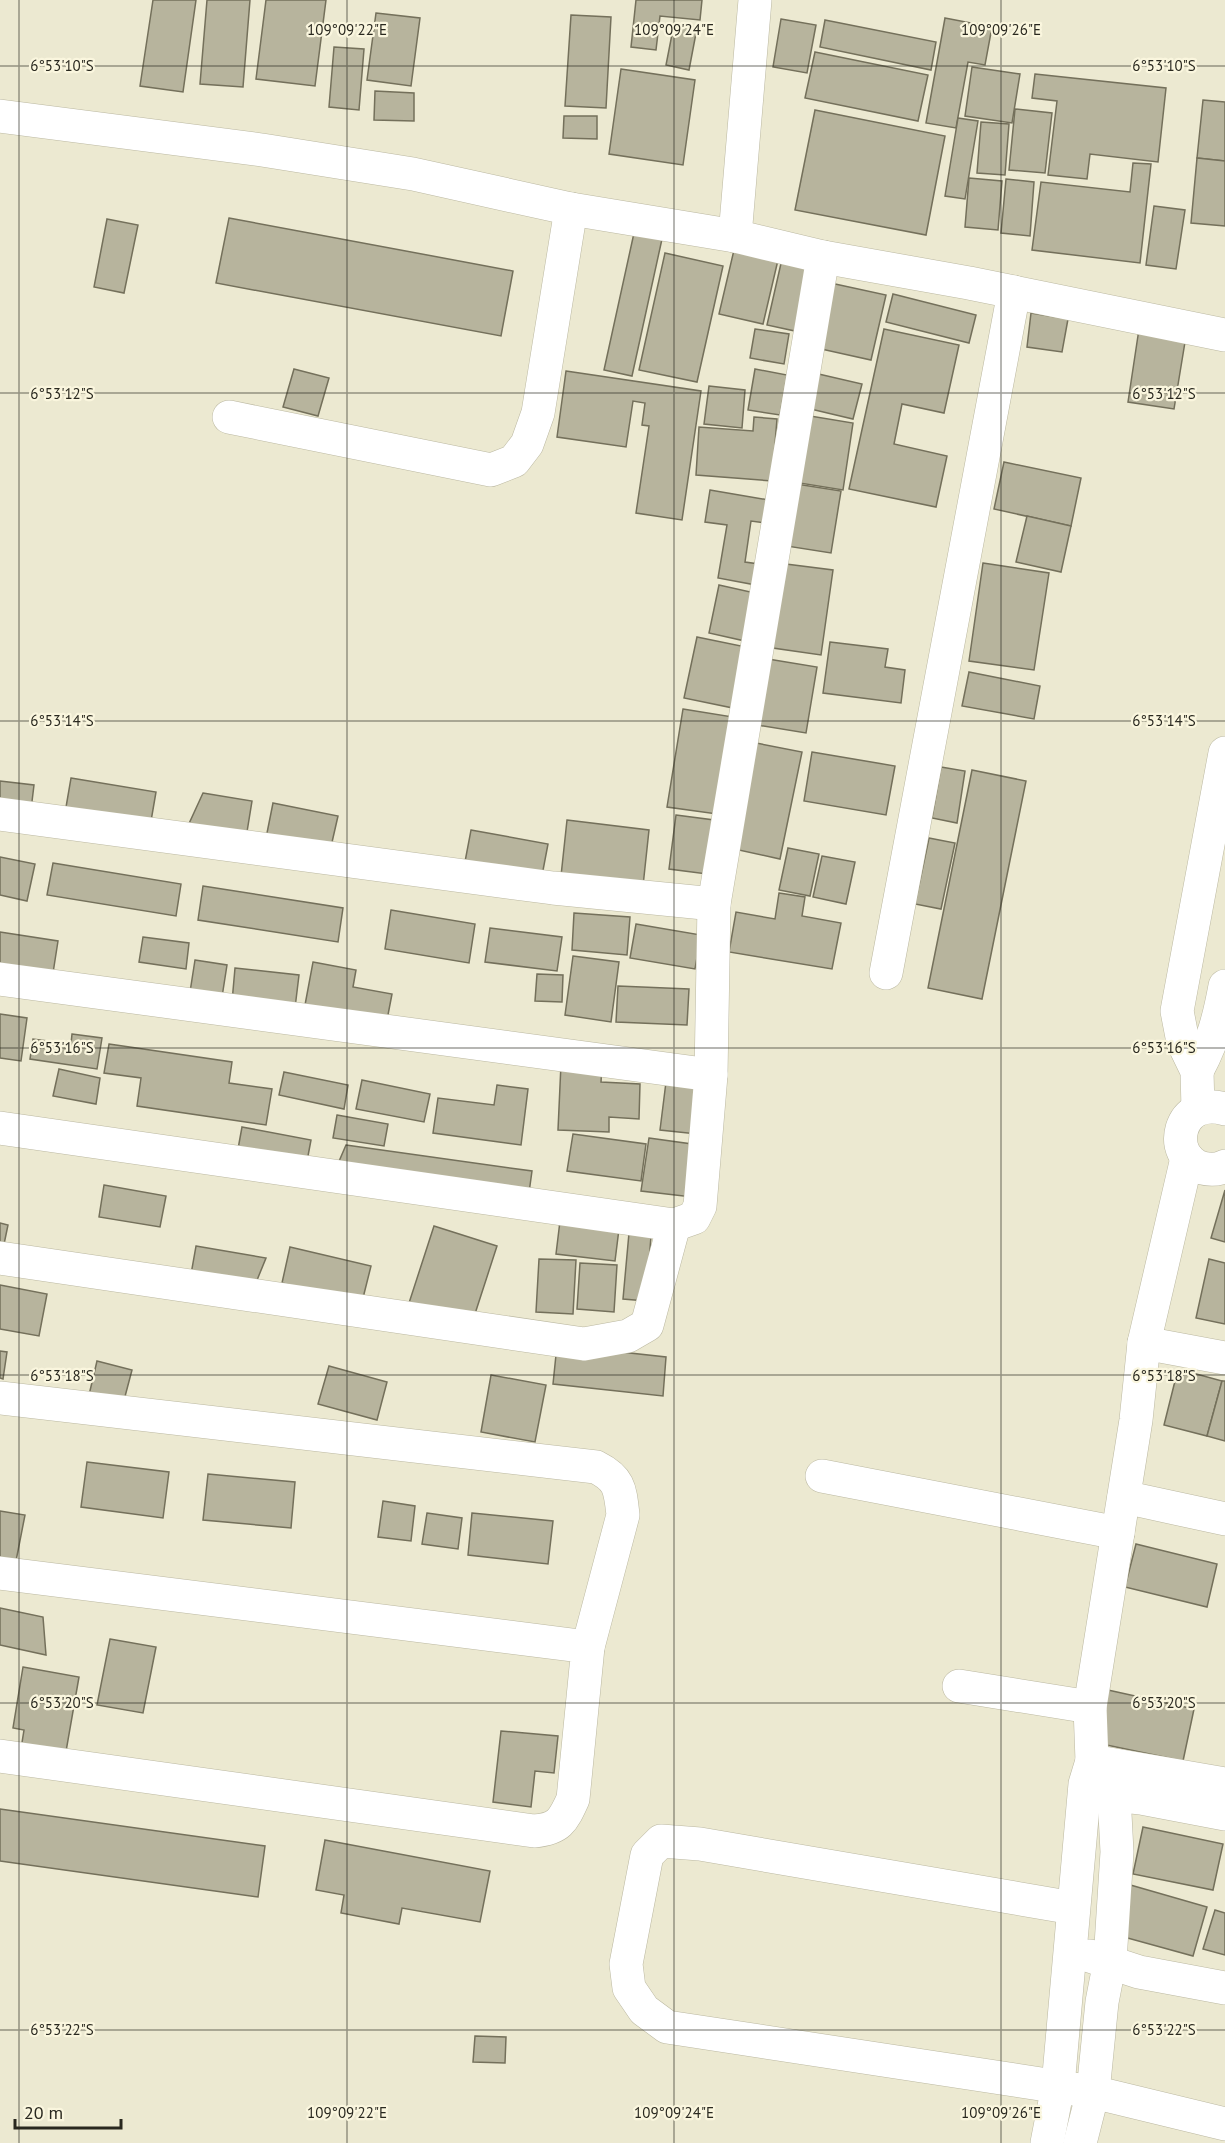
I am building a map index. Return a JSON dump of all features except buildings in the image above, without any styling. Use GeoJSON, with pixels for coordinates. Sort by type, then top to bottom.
{"type":"FeatureCollection","features":[{"type":"Feature","properties":{"kind":"street"},"geometry":{"type":"LineString","coordinates":[[735,236],[755,0]]}},
{"type":"Feature","properties":{"kind":"street"},"geometry":{"type":"LineString","coordinates":[[0,116],[262,150],[413,174],[571,209],[735,236],[824,257],[1014,292],[1225,335]]}},
{"type":"Feature","properties":{"kind":"street"},"geometry":{"type":"LineString","coordinates":[[229,417],[491,470],[514,461],[527,444],[538,412],[571,209]]}},
{"type":"Feature","properties":{"kind":"street"},"geometry":{"type":"LineString","coordinates":[[0,1128],[674,1225],[694,1218],[700,1206],[711,1075],[714,904],[824,257]]}},
{"type":"Feature","properties":{"kind":"street"},"geometry":{"type":"LineString","coordinates":[[886,973],[1014,292]]}},
{"type":"Feature","properties":{"kind":"street"},"geometry":{"type":"LineString","coordinates":[[1225,753],[1177,1011],[1183,1042],[1211,1109],[1184,1122],[1180,1134],[1181,1147],[1187,1158],[1197,1166],[1209,1170],[1225,1166]]}},
{"type":"Feature","properties":{"kind":"street"},"geometry":{"type":"LineString","coordinates":[[0,814],[553,888],[714,904]]}},
{"type":"Feature","properties":{"kind":"street"},"geometry":{"type":"LineString","coordinates":[[0,979],[711,1075]]}},
{"type":"Feature","properties":{"kind":"street"},"geometry":{"type":"LineString","coordinates":[[1197,1071],[1211,1045],[1220,1016],[1225,986]]}},
{"type":"Feature","properties":{"kind":"street"},"geometry":{"type":"LineString","coordinates":[[1047,2143],[1058,2086],[1085,1784],[1092,1761],[1090,1707],[1136,1420],[1144,1343],[1187,1158]]}},
{"type":"Feature","properties":{"kind":"street"},"geometry":{"type":"LineString","coordinates":[[0,1258],[584,1344],[628,1336],[647,1324],[674,1225]]}},
{"type":"Feature","properties":{"kind":"street"},"geometry":{"type":"LineString","coordinates":[[1144,1343],[1225,1358]]}},
{"type":"Feature","properties":{"kind":"street"},"geometry":{"type":"LineString","coordinates":[[0,1398],[596,1467],[611,1475],[621,1494],[623,1515],[588,1647],[573,1799],[563,1821],[548,1830],[534,1831],[0,1756]]}},
{"type":"Feature","properties":{"kind":"street"},"geometry":{"type":"LineString","coordinates":[[822,1476],[1118,1533]]}},
{"type":"Feature","properties":{"kind":"street"},"geometry":{"type":"LineString","coordinates":[[1124,1497],[1225,1519]]}},
{"type":"Feature","properties":{"kind":"street"},"geometry":{"type":"LineString","coordinates":[[0,1574],[588,1647]]}},
{"type":"Feature","properties":{"kind":"street"},"geometry":{"type":"LineString","coordinates":[[959,1686],[1090,1707]]}},
{"type":"Feature","properties":{"kind":"street"},"geometry":{"type":"LineString","coordinates":[[1092,1761],[1225,1785]]}},
{"type":"Feature","properties":{"kind":"street"},"geometry":{"type":"LineString","coordinates":[[1080,2143],[1092,2092],[1102,2002],[1110,1961],[1117,1852],[1114,1795],[1106,1779],[1092,1761]]}},
{"type":"Feature","properties":{"kind":"street"},"geometry":{"type":"LineString","coordinates":[[1114,1795],[1225,1814]]}},
{"type":"Feature","properties":{"kind":"street"},"geometry":{"type":"LineString","coordinates":[[1073,1908],[700,1844],[661,1841],[647,1856],[626,1964],[628,1988],[644,2010],[667,2027],[1058,2086],[1225,2124]]}},
{"type":"Feature","properties":{"kind":"street"},"geometry":{"type":"LineString","coordinates":[[1070,1950],[1139,1971],[1225,1988]]}}]}
